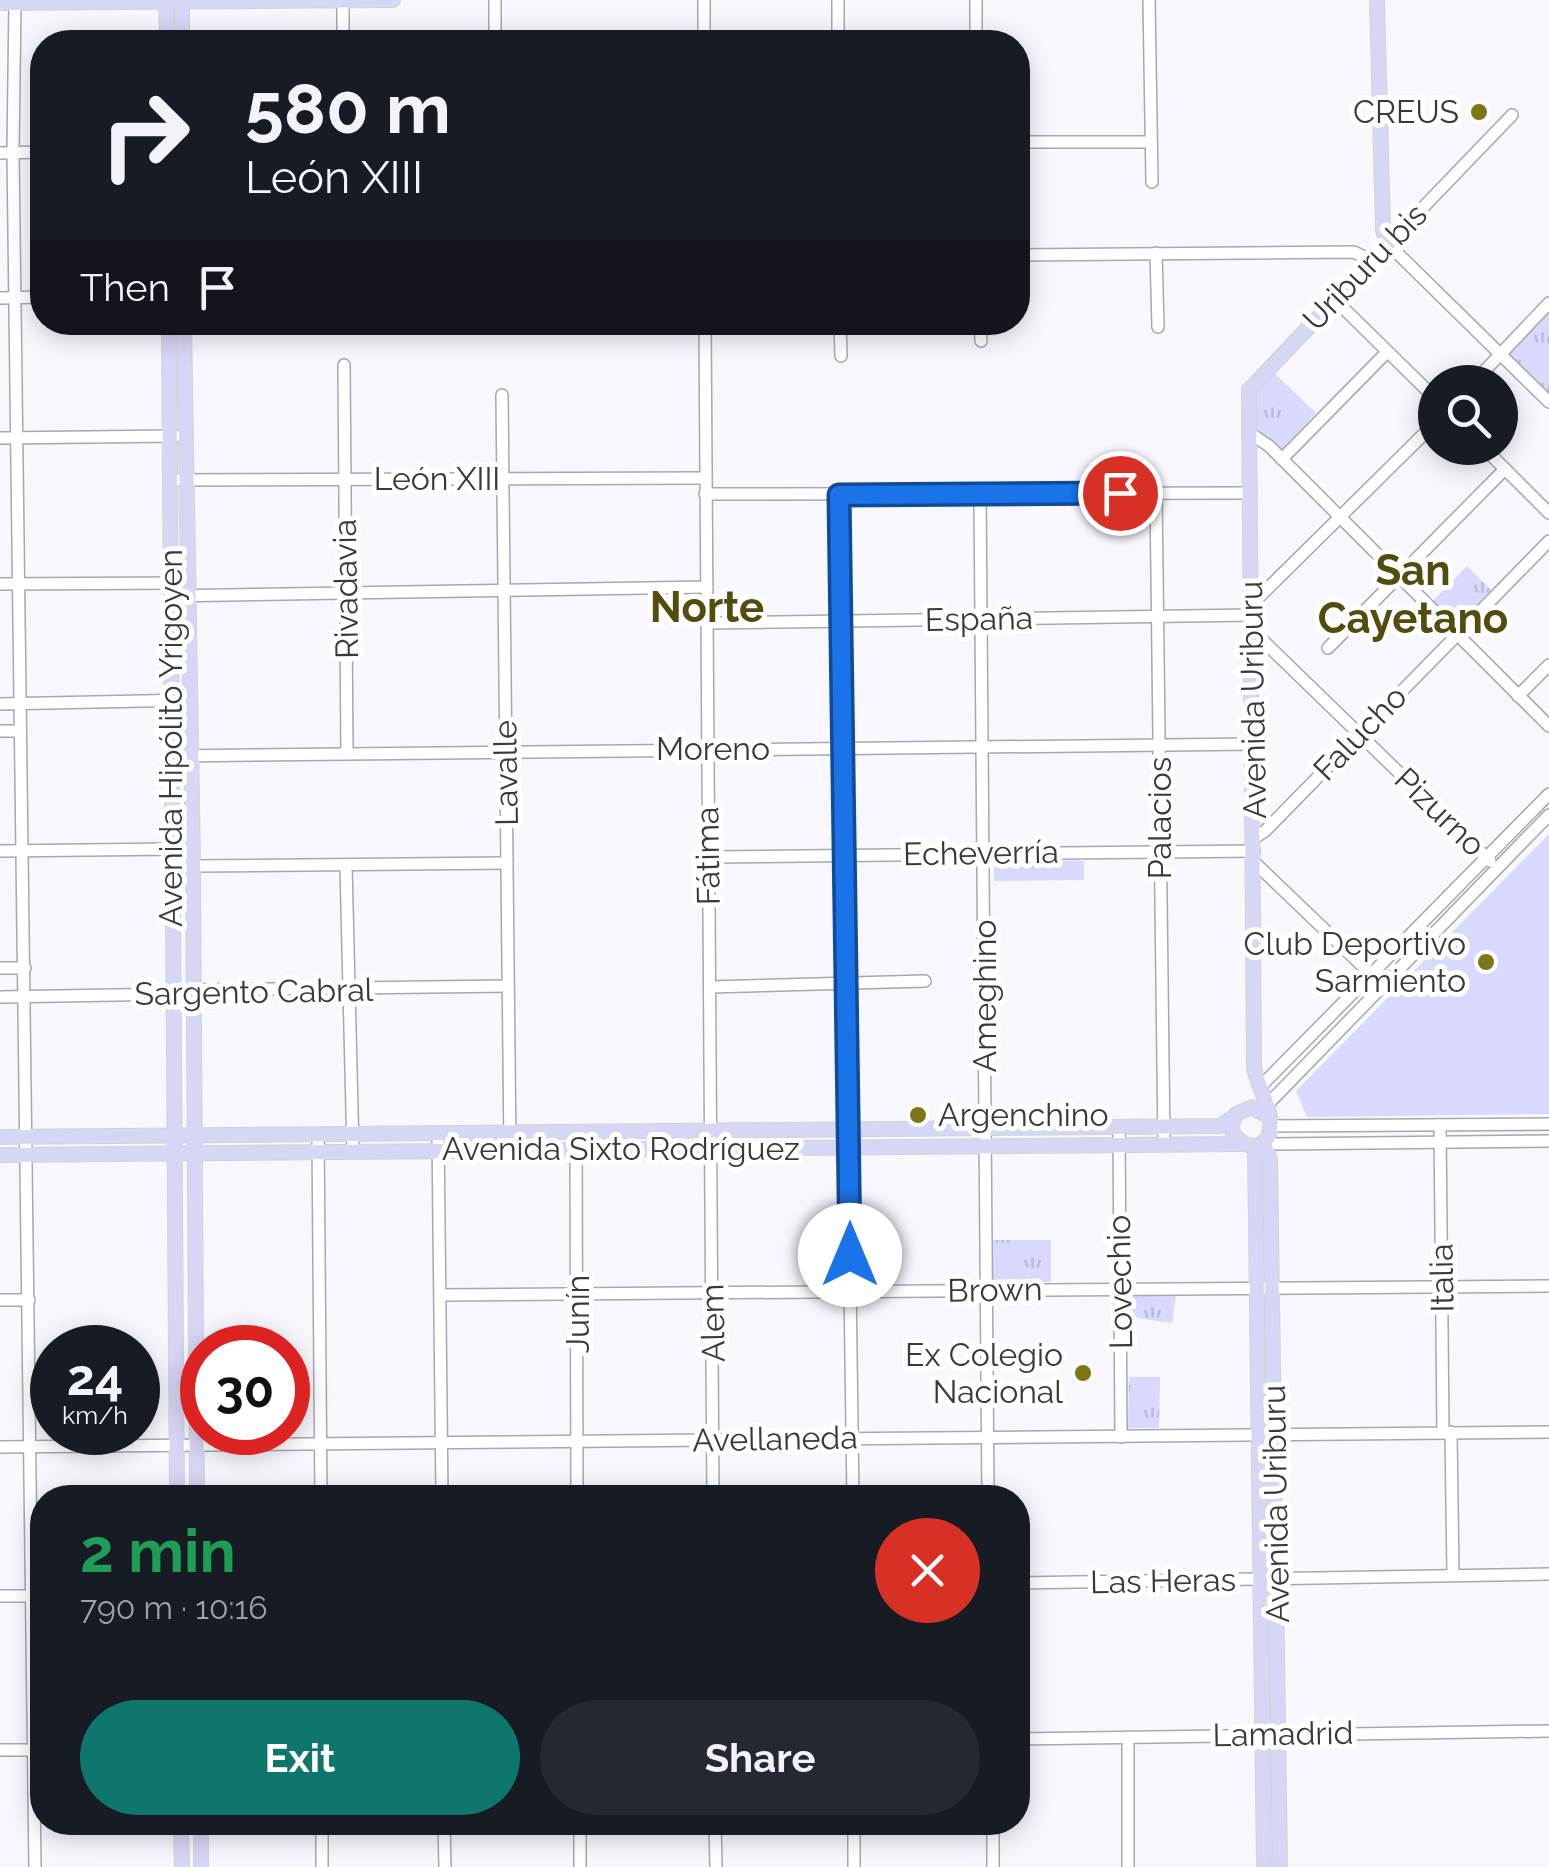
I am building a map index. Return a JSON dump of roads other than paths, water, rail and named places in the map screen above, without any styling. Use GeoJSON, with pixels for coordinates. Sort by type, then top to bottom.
{"type":"FeatureCollection","features":[{"type":"Feature","properties":{"kind":"main road"},"geometry":{"type":"LineString","coordinates":[[8,3],[393,0]]}},
{"type":"Feature","properties":{"kind":"main road"},"geometry":{"type":"LineString","coordinates":[[1378,0],[1383,230],[1388,244]]}},
{"type":"Feature","properties":{"kind":"main road"},"geometry":{"type":"LineString","coordinates":[[168,30],[174,2]]}},
{"type":"Feature","properties":{"kind":"main road"},"geometry":{"type":"LineString","coordinates":[[174,2],[180,30]]}},
{"type":"Feature","properties":{"kind":"main road","name":"Uriburu bis"},"geometry":{"type":"LineString","coordinates":[[1250,432],[1252,384],[1388,244]]}},
{"type":"Feature","properties":{"kind":"main road","name":"Avenida Hipólito Yrigoyen"},"geometry":{"type":"LineString","coordinates":[[169,335],[177,436]]}},
{"type":"Feature","properties":{"kind":"main road","name":"Avenida Hipólito Yrigoyen"},"geometry":{"type":"LineString","coordinates":[[178,1485],[170,590],[183,335]]}},
{"type":"Feature","properties":{"kind":"main road","name":"Avenida Uriburu"},"geometry":{"type":"LineString","coordinates":[[1250,432],[1254,1067],[1262,1086],[1256,1289],[1264,1867]]}},
{"type":"Feature","properties":{"kind":"main road","name":"Avenida Hipólito Yrigoyen"},"geometry":{"type":"LineString","coordinates":[[177,480],[187,589],[190,700],[195,1325]]}},
{"type":"Feature","properties":{"kind":"main road"},"geometry":{"type":"LineString","coordinates":[[1261,1131],[1233,1135],[1235,1115],[1262,1086]]}},
{"type":"Feature","properties":{"kind":"main road","name":"Avenida Sixto Rodríguez"},"geometry":{"type":"LineString","coordinates":[[0,1137],[1220,1126],[1252,1108],[1261,1131],[1118,1146],[0,1155]]}},
{"type":"Feature","properties":{"kind":"main road","name":"Avenida Uriburu"},"geometry":{"type":"LineString","coordinates":[[1261,1131],[1270,1159],[1280,1867]]}},
{"type":"Feature","properties":{"kind":"main road"},"geometry":{"type":"LineString","coordinates":[[175,1304],[195,1304]]}},
{"type":"Feature","properties":{"kind":"main road","name":"Avenida Hipólito Yrigoyen"},"geometry":{"type":"LineString","coordinates":[[196,1455],[197,1485]]}},
{"type":"Feature","properties":{"kind":"main road"},"geometry":{"type":"LineString","coordinates":[[181,1835],[182,1867]]}},
{"type":"Feature","properties":{"kind":"main road"},"geometry":{"type":"LineString","coordinates":[[201,1835],[201,1867]]}},
{"type":"Feature","properties":{"kind":"street"},"geometry":{"type":"LineString","coordinates":[[342,0],[343,30]]}},
{"type":"Feature","properties":{"kind":"street"},"geometry":{"type":"LineString","coordinates":[[495,0],[496,30]]}},
{"type":"Feature","properties":{"kind":"street"},"geometry":{"type":"LineString","coordinates":[[704,0],[704,30]]}},
{"type":"Feature","properties":{"kind":"street"},"geometry":{"type":"LineString","coordinates":[[838,0],[838,30]]}},
{"type":"Feature","properties":{"kind":"street"},"geometry":{"type":"LineString","coordinates":[[976,0],[976,30]]}},
{"type":"Feature","properties":{"kind":"street"},"geometry":{"type":"LineString","coordinates":[[1148,0],[1152,182]]}},
{"type":"Feature","properties":{"kind":"street"},"geometry":{"type":"LineString","coordinates":[[8,3],[6,152],[15,298],[30,1325]]}},
{"type":"Feature","properties":{"kind":"street","name":"Uriburu bis"},"geometry":{"type":"LineString","coordinates":[[1388,244],[1512,115]]}},
{"type":"Feature","properties":{"kind":"street"},"geometry":{"type":"LineString","coordinates":[[1030,142],[1151,142]]}},
{"type":"Feature","properties":{"kind":"street"},"geometry":{"type":"LineString","coordinates":[[1388,244],[1549,402]]}},
{"type":"Feature","properties":{"kind":"street"},"geometry":{"type":"LineString","coordinates":[[1030,255],[1354,252],[1372,261]]}},
{"type":"Feature","properties":{"kind":"street"},"geometry":{"type":"LineString","coordinates":[[1156,253],[1158,326]]}},
{"type":"Feature","properties":{"kind":"street"},"geometry":{"type":"LineString","coordinates":[[0,298],[30,297]]}},
{"type":"Feature","properties":{"kind":"street"},"geometry":{"type":"LineString","coordinates":[[1334,299],[1418,382]]}},
{"type":"Feature","properties":{"kind":"street"},"geometry":{"type":"LineString","coordinates":[[1490,365],[1549,303]]}},
{"type":"Feature","properties":{"kind":"street","name":"Fátima"},"geometry":{"type":"LineString","coordinates":[[705,335],[712,1149]]}},
{"type":"Feature","properties":{"kind":"street"},"geometry":{"type":"LineString","coordinates":[[840,335],[841,356]]}},
{"type":"Feature","properties":{"kind":"street"},"geometry":{"type":"LineString","coordinates":[[981,335],[981,341]]}},
{"type":"Feature","properties":{"kind":"street"},"geometry":{"type":"LineString","coordinates":[[1282,459],[1387,352]]}},
{"type":"Feature","properties":{"kind":"street","name":"Rivadavia"},"geometry":{"type":"LineString","coordinates":[[344,364],[347,753]]}},
{"type":"Feature","properties":{"kind":"street","name":"Lavalle"},"geometry":{"type":"LineString","coordinates":[[502,395],[510,1150]]}},
{"type":"Feature","properties":{"kind":"street"},"geometry":{"type":"LineString","coordinates":[[1250,432],[1282,459],[1549,726]]}},
{"type":"Feature","properties":{"kind":"street"},"geometry":{"type":"LineString","coordinates":[[0,438],[177,436]]}},
{"type":"Feature","properties":{"kind":"street"},"geometry":{"type":"LineString","coordinates":[[1252,617],[1338,518],[1418,440]]}},
{"type":"Feature","properties":{"kind":"street"},"geometry":{"type":"LineString","coordinates":[[1502,465],[1549,513]]}},
{"type":"Feature","properties":{"kind":"street"},"geometry":{"type":"LineString","coordinates":[[1328,648],[1505,468]]}},
{"type":"Feature","properties":{"kind":"street","name":"León XIII"},"geometry":{"type":"LineString","coordinates":[[177,480],[706,478]]}},
{"type":"Feature","properties":{"kind":"street","name":"Palacios"},"geometry":{"type":"LineString","coordinates":[[1156,493],[1164,1144]]}},
{"type":"Feature","properties":{"kind":"street"},"geometry":{"type":"LineString","coordinates":[[705,494],[1251,493]]}},
{"type":"Feature","properties":{"kind":"street","name":"Ameghino"},"geometry":{"type":"LineString","coordinates":[[980,494],[988,1485]]}},
{"type":"Feature","properties":{"kind":"street"},"geometry":{"type":"LineString","coordinates":[[839,495],[853,1485]]}},
{"type":"Feature","properties":{"kind":"street","name":"Falucho"},"geometry":{"type":"LineString","coordinates":[[1254,850],[1265,831],[1549,540]]}},
{"type":"Feature","properties":{"kind":"street"},"geometry":{"type":"LineString","coordinates":[[0,584],[346,593],[707,587]]}},
{"type":"Feature","properties":{"kind":"street","name":"España"},"geometry":{"type":"LineString","coordinates":[[707,623],[1252,617]]}},
{"type":"Feature","properties":{"kind":"street","name":"Pizurno"},"geometry":{"type":"LineString","coordinates":[[1252,617],[1359,733],[1497,868]]}},
{"type":"Feature","properties":{"kind":"street"},"geometry":{"type":"LineString","coordinates":[[1518,696],[1549,665]]}},
{"type":"Feature","properties":{"kind":"street"},"geometry":{"type":"LineString","coordinates":[[0,704],[190,700]]}},
{"type":"Feature","properties":{"kind":"street"},"geometry":{"type":"LineString","coordinates":[[0,731],[20,731]]}},
{"type":"Feature","properties":{"kind":"street","name":"Moreno"},"geometry":{"type":"LineString","coordinates":[[172,756],[1254,744]]}},
{"type":"Feature","properties":{"kind":"street"},"geometry":{"type":"LineString","coordinates":[[1262,1086],[1549,794]]}},
{"type":"Feature","properties":{"kind":"street"},"geometry":{"type":"LineString","coordinates":[[1261,1131],[1382,985],[1549,815]]}},
{"type":"Feature","properties":{"kind":"street"},"geometry":{"type":"LineString","coordinates":[[0,851],[172,849],[193,866],[507,863]]}},
{"type":"Feature","properties":{"kind":"street"},"geometry":{"type":"LineString","coordinates":[[1254,850],[1382,985]]}},
{"type":"Feature","properties":{"kind":"street","name":"Echeverría"},"geometry":{"type":"LineString","coordinates":[[708,857],[1254,850]]}},
{"type":"Feature","properties":{"kind":"street"},"geometry":{"type":"LineString","coordinates":[[346,866],[353,1151]]}},
{"type":"Feature","properties":{"kind":"street"},"geometry":{"type":"LineString","coordinates":[[0,968],[25,968]]}},
{"type":"Feature","properties":{"kind":"street"},"geometry":{"type":"LineString","coordinates":[[710,987],[924,981]]}},
{"type":"Feature","properties":{"kind":"street","name":"Sargento Cabral"},"geometry":{"type":"LineString","coordinates":[[0,997],[507,986]]}},
{"type":"Feature","properties":{"kind":"street","name":"Avenida Sixto Rodríguez"},"geometry":{"type":"LineString","coordinates":[[1261,1131],[1549,1124]]}},
{"type":"Feature","properties":{"kind":"street","name":"Italia"},"geometry":{"type":"LineString","coordinates":[[1440,1125],[1453,1575]]}},
{"type":"Feature","properties":{"kind":"street","name":"Lovechio"},"geometry":{"type":"LineString","coordinates":[[1119,1128],[1120,1437]]}},
{"type":"Feature","properties":{"kind":"street","name":"Junín"},"geometry":{"type":"LineString","coordinates":[[576,1131],[578,1485]]}},
{"type":"Feature","properties":{"kind":"street","name":"Avenida Sixto Rodríguez"},"geometry":{"type":"LineString","coordinates":[[1261,1131],[1276,1144],[1549,1141]]}},
{"type":"Feature","properties":{"kind":"street"},"geometry":{"type":"LineString","coordinates":[[438,1133],[442,1485]]}},
{"type":"Feature","properties":{"kind":"street"},"geometry":{"type":"LineString","coordinates":[[318,1134],[321,1485]]}},
{"type":"Feature","properties":{"kind":"street","name":"Alem"},"geometry":{"type":"LineString","coordinates":[[712,1149],[714,1485]]}},
{"type":"Feature","properties":{"kind":"street","name":"Brown"},"geometry":{"type":"LineString","coordinates":[[440,1295],[1549,1286]]}},
{"type":"Feature","properties":{"kind":"street"},"geometry":{"type":"LineString","coordinates":[[0,1300],[30,1300]]}},
{"type":"Feature","properties":{"kind":"street","name":"Avellaneda"},"geometry":{"type":"LineString","coordinates":[[310,1443],[1549,1432]]}},
{"type":"Feature","properties":{"kind":"street","name":"Avellaneda"},"geometry":{"type":"LineString","coordinates":[[160,1445],[177,1445]]}},
{"type":"Feature","properties":{"kind":"street","name":"Avellaneda"},"geometry":{"type":"LineString","coordinates":[[0,1448],[30,1447]]}},
{"type":"Feature","properties":{"kind":"street"},"geometry":{"type":"LineString","coordinates":[[31,1455],[33,1485]]}},
{"type":"Feature","properties":{"kind":"street","name":"Las Heras"},"geometry":{"type":"LineString","coordinates":[[1030,1583],[1549,1574]]}},
{"type":"Feature","properties":{"kind":"street"},"geometry":{"type":"LineString","coordinates":[[0,1596],[30,1596]]}},
{"type":"Feature","properties":{"kind":"street","name":"Lamadrid"},"geometry":{"type":"LineString","coordinates":[[1030,1739],[1549,1731]]}},
{"type":"Feature","properties":{"kind":"street"},"geometry":{"type":"LineString","coordinates":[[1128,1737],[1128,1867]]}},
{"type":"Feature","properties":{"kind":"street"},"geometry":{"type":"LineString","coordinates":[[0,1750],[30,1750]]}},
{"type":"Feature","properties":{"kind":"street"},"geometry":{"type":"LineString","coordinates":[[36,1867],[37,1835]]}},
{"type":"Feature","properties":{"kind":"street"},"geometry":{"type":"LineString","coordinates":[[322,1835],[322,1867]]}},
{"type":"Feature","properties":{"kind":"street"},"geometry":{"type":"LineString","coordinates":[[444,1835],[445,1867]]}},
{"type":"Feature","properties":{"kind":"street"},"geometry":{"type":"LineString","coordinates":[[580,1835],[580,1867]]}},
{"type":"Feature","properties":{"kind":"street"},"geometry":{"type":"LineString","coordinates":[[715,1835],[716,1867]]}},
{"type":"Feature","properties":{"kind":"street"},"geometry":{"type":"LineString","coordinates":[[854,1835],[854,1867]]}},
{"type":"Feature","properties":{"kind":"street"},"geometry":{"type":"LineString","coordinates":[[992,1835],[993,1867]]}},
{"type":"Feature","properties":{"kind":"place","name":"CREUS"},"geometry":{"type":"Point","coordinates":[1479,112]}},
{"type":"Feature","properties":{"kind":"place","name":"Club Deportivo Sarmiento"},"geometry":{"type":"Point","coordinates":[1486,962]}},
{"type":"Feature","properties":{"kind":"place","name":"Argenchino"},"geometry":{"type":"Point","coordinates":[918,1115]}},
{"type":"Feature","properties":{"kind":"place","name":"Ex Colegio Nacional"},"geometry":{"type":"Point","coordinates":[1083,1373]}},
{"type":"Feature","properties":{"kind":"district","name":"San Cayetano"},"geometry":{"type":"Point","coordinates":[1413,594]}},
{"type":"Feature","properties":{"kind":"district","name":"Norte"},"geometry":{"type":"Point","coordinates":[707,607]}}]}
